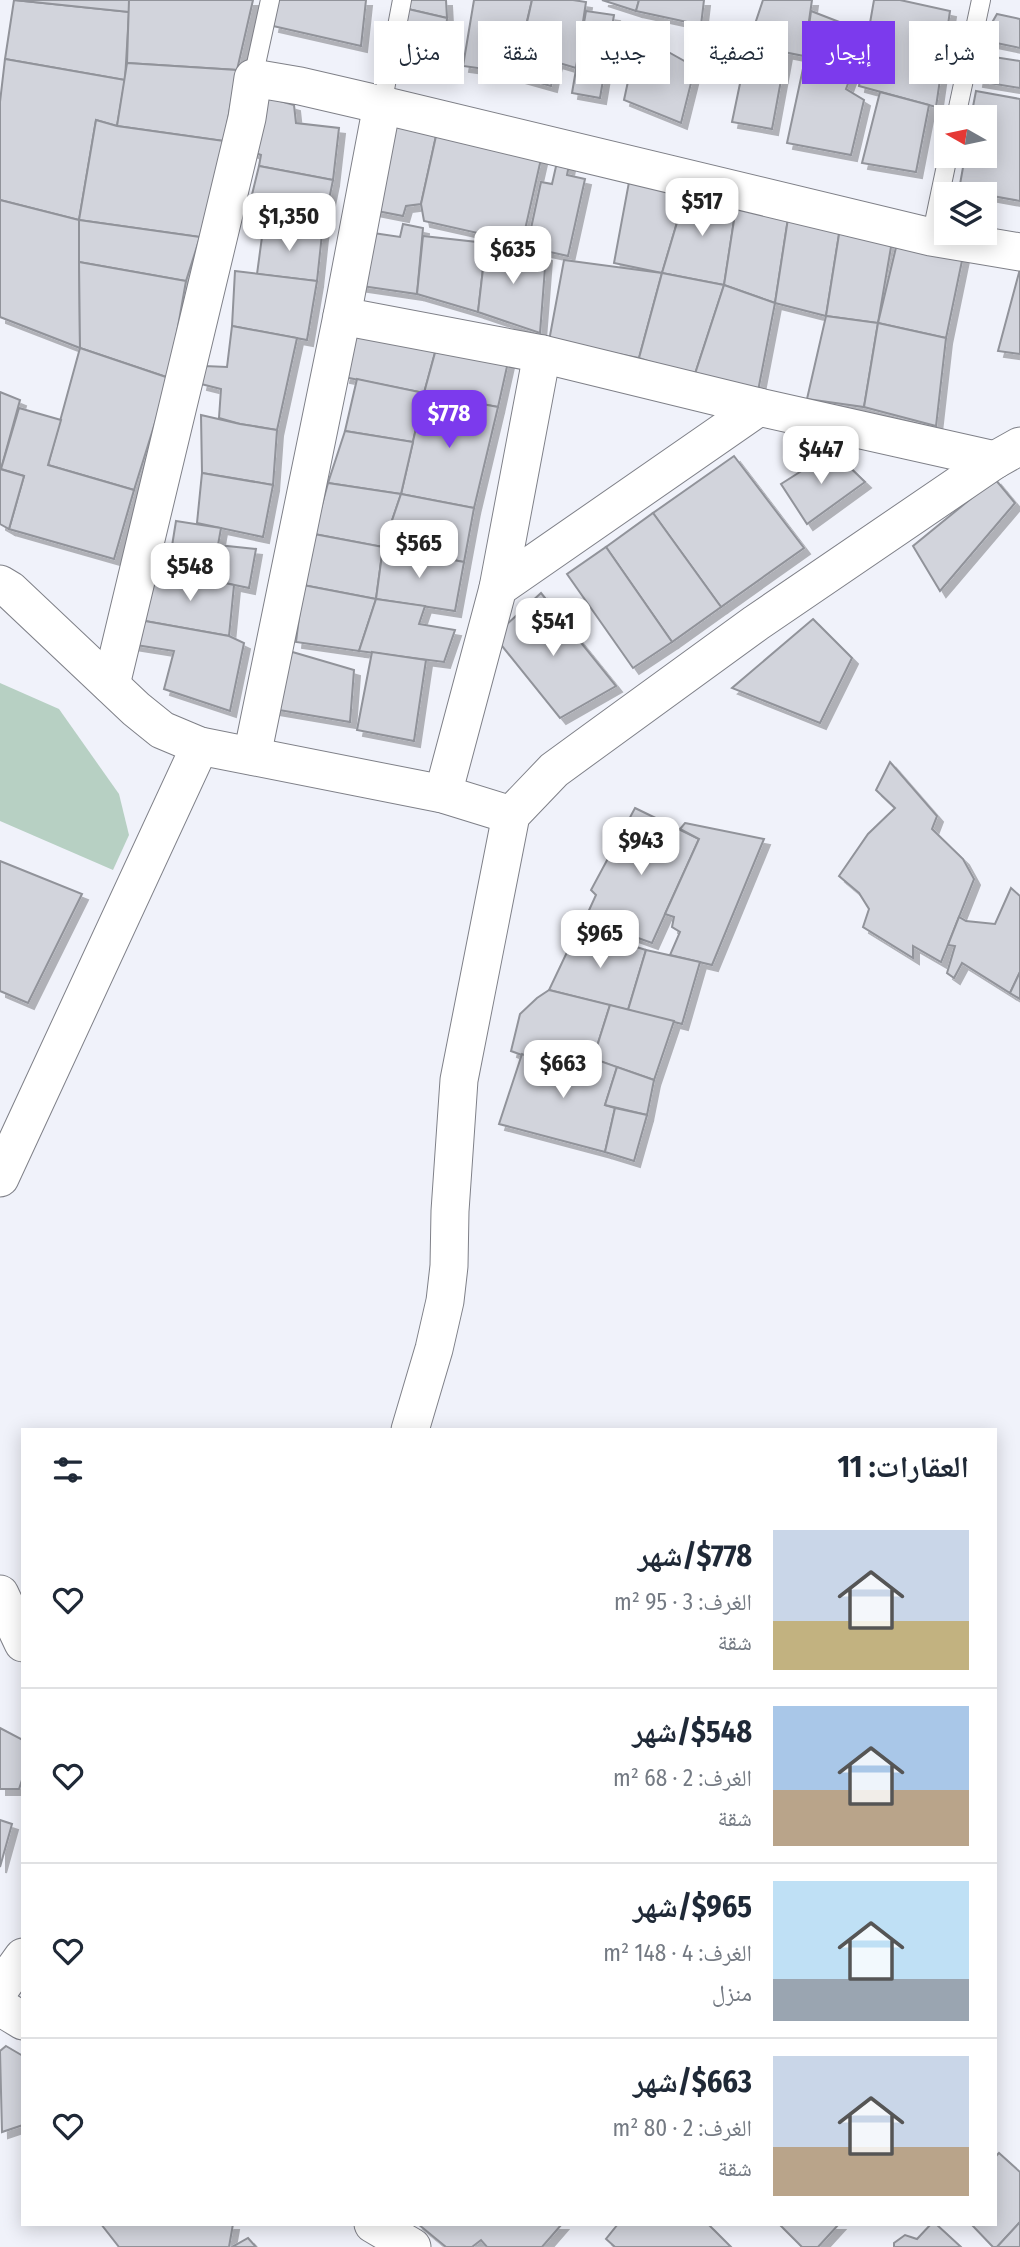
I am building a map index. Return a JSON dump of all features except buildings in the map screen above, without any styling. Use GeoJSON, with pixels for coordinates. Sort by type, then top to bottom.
{"type":"FeatureCollection","features":[{"type":"Feature","properties":{"kind":"street"},"geometry":{"type":"LineString","coordinates":[[110,685],[244,132],[253,78],[382,105],[931,237],[1020,252]]}},
{"type":"Feature","properties":{"kind":"street"},"geometry":{"type":"LineString","coordinates":[[252,756],[382,105]]}},
{"type":"Feature","properties":{"kind":"street"},"geometry":{"type":"LineString","coordinates":[[342,316],[542,354],[759,407],[1008,453]]}},
{"type":"Feature","properties":{"kind":"street"},"geometry":{"type":"LineString","coordinates":[[443,794],[498,587],[542,354]]}},
{"type":"Feature","properties":{"kind":"street"},"geometry":{"type":"LineString","coordinates":[[498,587],[759,407]]}},
{"type":"Feature","properties":{"kind":"street"},"geometry":{"type":"LineString","coordinates":[[411,1428],[445,1301],[459,1080],[511,815],[554,769],[756,623],[1008,453]]}},
{"type":"Feature","properties":{"kind":"street"},"geometry":{"type":"LineString","coordinates":[[0,584],[10,590],[136,709],[162,730],[200,746],[443,794],[511,815]]}},
{"type":"Feature","properties":{"kind":"street"},"geometry":{"type":"LineString","coordinates":[[0,1178],[200,746]]}},
{"type":"Feature","properties":{"kind":"street"},"geometry":{"type":"LineString","coordinates":[[0,1594],[21,1639]]}},
{"type":"Feature","properties":{"kind":"street"},"geometry":{"type":"LineString","coordinates":[[0,1989],[21,1960]]}},
{"type":"Feature","properties":{"kind":"street"},"geometry":{"type":"LineString","coordinates":[[0,2007],[21,2020]]}},
{"type":"Feature","properties":{"kind":"street"},"geometry":{"type":"LineString","coordinates":[[376,2226],[412,2247]]}},
{"type":"Feature","properties":{"kind":"lane"},"geometry":{"type":"LineString","coordinates":[[253,78],[271,0]]}},
{"type":"Feature","properties":{"kind":"lane"},"geometry":{"type":"LineString","coordinates":[[382,105],[401,0]]}},
{"type":"Feature","properties":{"kind":"lane"},"geometry":{"type":"LineString","coordinates":[[959,105],[981,0]]}},
{"type":"Feature","properties":{"kind":"lane"},"geometry":{"type":"LineString","coordinates":[[931,237],[945,168]]}},
{"type":"Feature","properties":{"kind":"green space"},"geometry":{"type":"Polygon","coordinates":[[[0,683],[59,709],[119,794],[129,835],[113,870],[0,821],[0,683]]]}}]}
